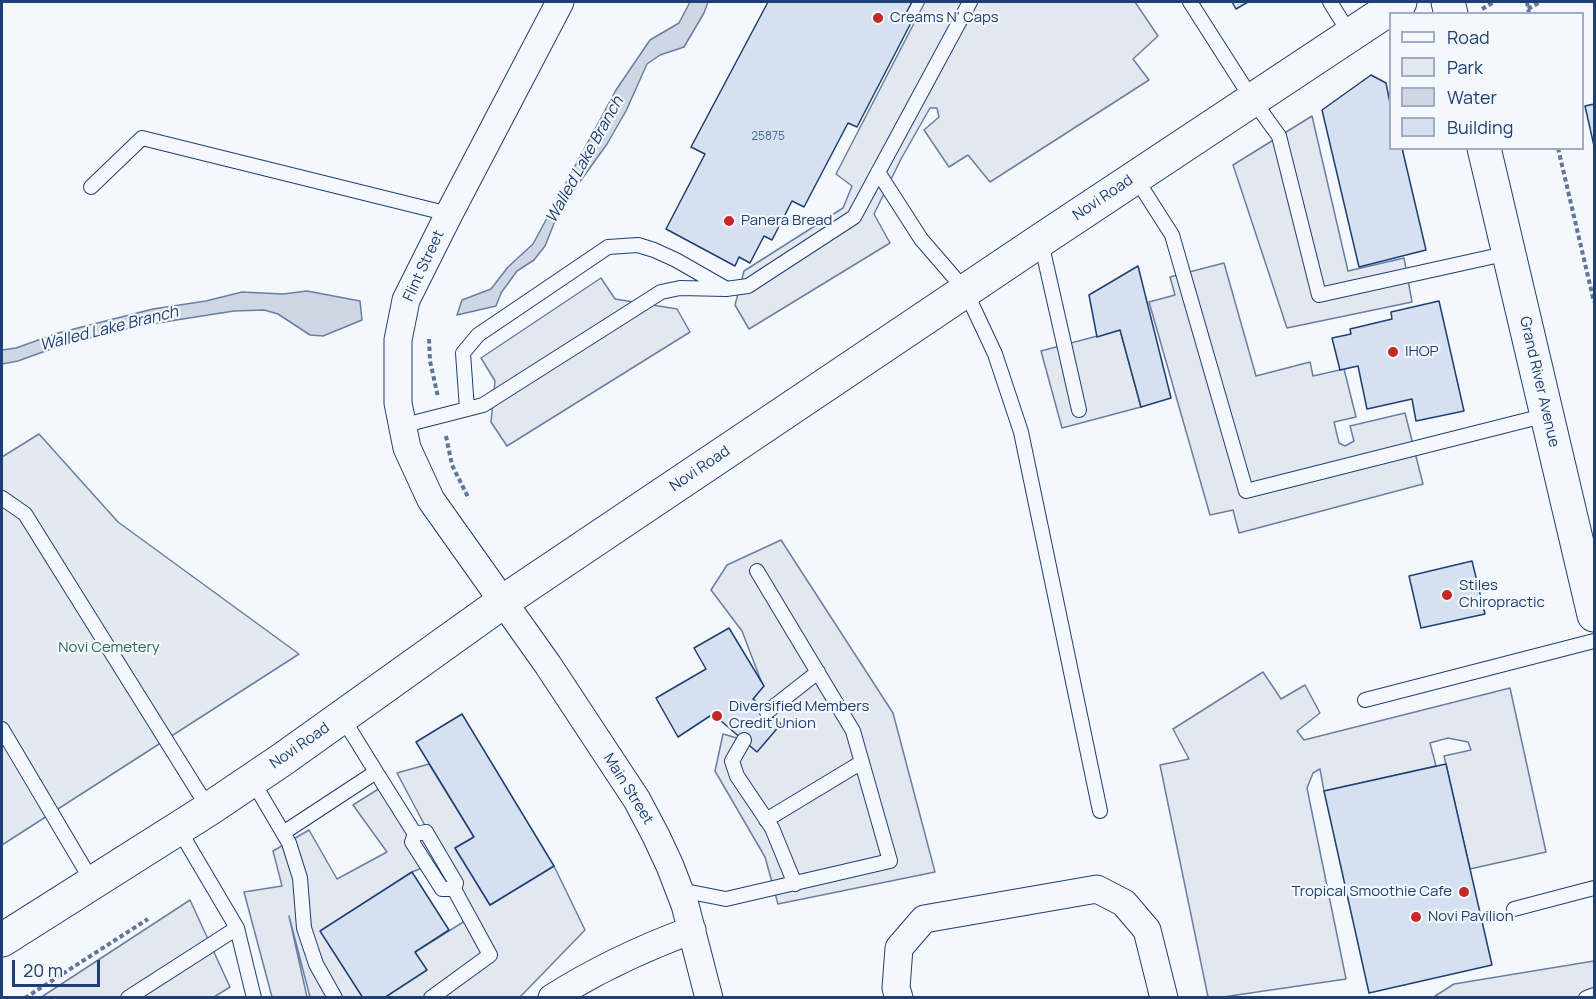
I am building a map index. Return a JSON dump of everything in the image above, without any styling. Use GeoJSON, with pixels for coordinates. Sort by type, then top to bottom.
{"type":"FeatureCollection","features":[{"type":"Feature","properties":{"kind":"main road","name":"Novi Road"},"geometry":{"type":"LineString","coordinates":[[2,940],[209,809],[504,601],[965,290],[1400,2]]}},
{"type":"Feature","properties":{"kind":"main road","name":"Grand River Avenue"},"geometry":{"type":"LineString","coordinates":[[1484,150],[1594,615]]}},
{"type":"Feature","properties":{"kind":"street","name":"Flint Street"},"geometry":{"type":"LineString","coordinates":[[504,601],[431,500],[407,448],[398,403],[398,340],[402,317],[410,293],[560,2]]}},
{"type":"Feature","properties":{"kind":"street","name":"Main Street"},"geometry":{"type":"LineString","coordinates":[[504,601],[636,800],[656,837],[680,890],[709,998]]}},
{"type":"Feature","properties":{"kind":"street"},"geometry":{"type":"LineString","coordinates":[[899,998],[897,988],[899,948],[924,920],[1097,889],[1124,903],[1147,930],[1164,998]]}},
{"type":"Feature","properties":{"kind":"street"},"geometry":{"type":"LineString","coordinates":[[552,998],[584,977],[650,946],[692,930]]}},
{"type":"Feature","properties":{"kind":"lane"},"geometry":{"type":"LineString","coordinates":[[401,426],[483,405],[661,292],[680,288],[726,289],[748,286],[854,217],[970,2]]}},
{"type":"Feature","properties":{"kind":"lane"},"geometry":{"type":"LineString","coordinates":[[1190,2],[1252,99],[1279,136],[1319,295],[1509,253]]}},
{"type":"Feature","properties":{"kind":"lane"},"geometry":{"type":"LineString","coordinates":[[1330,2],[1350,34]]}},
{"type":"Feature","properties":{"kind":"lane"},"geometry":{"type":"LineString","coordinates":[[91,187],[142,138],[449,214]]}},
{"type":"Feature","properties":{"kind":"lane"},"geometry":{"type":"LineString","coordinates":[[878,172],[921,239],[965,290],[995,354],[1021,432],[1100,812]]}},
{"type":"Feature","properties":{"kind":"lane"},"geometry":{"type":"LineString","coordinates":[[1135,177],[1172,235],[1246,491],[1547,415]]}},
{"type":"Feature","properties":{"kind":"lane"},"geometry":{"type":"LineString","coordinates":[[1041,240],[1079,410]]}},
{"type":"Feature","properties":{"kind":"lane"},"geometry":{"type":"LineString","coordinates":[[467,409],[463,353],[478,335],[608,247],[638,245],[654,250],[726,289]]}},
{"type":"Feature","properties":{"kind":"lane"},"geometry":{"type":"LineString","coordinates":[[2,498],[25,514],[209,809]]}},
{"type":"Feature","properties":{"kind":"lane"},"geometry":{"type":"LineString","coordinates":[[680,890],[726,899],[890,861],[854,731],[757,571]]}},
{"type":"Feature","properties":{"kind":"lane"},"geometry":{"type":"LineString","coordinates":[[1365,700],[1594,641]]}},
{"type":"Feature","properties":{"kind":"lane"},"geometry":{"type":"LineString","coordinates":[[767,712],[818,672]]}},
{"type":"Feature","properties":{"kind":"lane"},"geometry":{"type":"LineString","coordinates":[[342,717],[415,834],[412,842],[442,889],[454,889],[490,955],[431,998]]}},
{"type":"Feature","properties":{"kind":"lane"},"geometry":{"type":"LineString","coordinates":[[2,729],[93,883]]}},
{"type":"Feature","properties":{"kind":"lane"},"geometry":{"type":"LineString","coordinates":[[744,740],[732,761],[737,776],[772,828],[795,884]]}},
{"type":"Feature","properties":{"kind":"lane"},"geometry":{"type":"LineString","coordinates":[[766,820],[862,762]]}},
{"type":"Feature","properties":{"kind":"lane"},"geometry":{"type":"LineString","coordinates":[[283,833],[376,772]]}},
{"type":"Feature","properties":{"kind":"lane"},"geometry":{"type":"LineString","coordinates":[[252,780],[289,843],[300,878],[304,928],[316,964],[335,998]]}},
{"type":"Feature","properties":{"kind":"lane"},"geometry":{"type":"LineString","coordinates":[[178,828],[237,928],[254,998]]}},
{"type":"Feature","properties":{"kind":"lane"},"geometry":{"type":"LineString","coordinates":[[1514,909],[1594,888]]}},
{"type":"Feature","properties":{"kind":"lane"},"geometry":{"type":"LineString","coordinates":[[128,998],[237,928]]}},
{"type":"Feature","properties":{"kind":"lane"},"geometry":{"type":"LineString","coordinates":[[1586,998],[1594,996]]}},
{"type":"Feature","properties":{"kind":"path"},"geometry":{"type":"LineString","coordinates":[[1478,12],[1494,2]]}},
{"type":"Feature","properties":{"kind":"path"},"geometry":{"type":"LineString","coordinates":[[1527,2],[1529,11],[1540,2]]}},
{"type":"Feature","properties":{"kind":"path"},"geometry":{"type":"LineString","coordinates":[[1558,150],[1594,302]]}},
{"type":"Feature","properties":{"kind":"path"},"geometry":{"type":"LineString","coordinates":[[429,330],[430,361],[452,465],[473,506]]}},
{"type":"Feature","properties":{"kind":"path"},"geometry":{"type":"LineString","coordinates":[[25,998],[148,919]]}},
{"type":"Feature","properties":{"kind":"green space","name":"Novi Cemetery"},"geometry":{"type":"Polygon","coordinates":[[[39,434],[118,522],[299,654],[2,845],[2,457],[39,434]]]}},
{"type":"Feature","properties":{"kind":"shaded area"},"geometry":{"type":"Polygon","coordinates":[[[925,2],[1135,2],[1158,36],[1133,59],[1149,80],[990,182],[968,155],[949,167],[924,130],[939,117],[937,108],[930,108],[901,159],[874,214],[890,243],[749,329],[735,305],[744,271],[843,208],[852,186],[836,174],[925,2]]]}},
{"type":"Feature","properties":{"kind":"shaded area"},"geometry":{"type":"Polygon","coordinates":[[[1312,116],[1348,271],[1404,258],[1412,302],[1287,328],[1233,165],[1312,116]]]}},
{"type":"Feature","properties":{"kind":"shaded area"},"geometry":{"type":"Polygon","coordinates":[[[1224,263],[1256,376],[1310,362],[1313,376],[1344,369],[1356,417],[1334,422],[1339,443],[1345,446],[1354,441],[1350,426],[1405,413],[1423,484],[1239,533],[1233,510],[1210,515],[1149,302],[1175,295],[1170,277],[1224,263]]]}},
{"type":"Feature","properties":{"kind":"shaded area"},"geometry":{"type":"Polygon","coordinates":[[[601,278],[615,299],[677,309],[690,332],[507,446],[491,422],[495,381],[481,358],[601,278]]]}},
{"type":"Feature","properties":{"kind":"shaded area"},"geometry":{"type":"Polygon","coordinates":[[[1120,330],[1141,407],[1062,428],[1041,351],[1120,330]]]}},
{"type":"Feature","properties":{"kind":"shaded area"},"geometry":{"type":"Polygon","coordinates":[[[781,540],[893,713],[935,872],[778,904],[765,857],[715,771],[723,734],[744,740],[780,724],[753,699],[763,686],[742,631],[711,590],[727,565],[781,540]]]}},
{"type":"Feature","properties":{"kind":"shaded area"},"geometry":{"type":"Polygon","coordinates":[[[1263,672],[1281,699],[1305,685],[1320,713],[1297,731],[1304,740],[1510,688],[1546,852],[1470,869],[1444,756],[1471,750],[1468,742],[1448,738],[1430,743],[1436,766],[1324,791],[1320,769],[1313,773],[1307,788],[1346,979],[1223,997],[1208,997],[1160,765],[1189,759],[1173,729],[1263,672]]]}},
{"type":"Feature","properties":{"kind":"shaded area"},"geometry":{"type":"Polygon","coordinates":[[[429,764],[474,837],[455,848],[490,905],[554,866],[585,930],[520,997],[384,998],[415,952],[473,916],[397,773],[429,764]]]}},
{"type":"Feature","properties":{"kind":"shaded area"},"geometry":{"type":"Polygon","coordinates":[[[380,788],[429,865],[412,872],[321,931],[363,997],[310,997],[289,916],[307,997],[272,997],[244,892],[282,886],[273,851],[309,830],[337,879],[387,852],[353,805],[380,788]]]}},
{"type":"Feature","properties":{"kind":"shaded area"},"geometry":{"type":"Polygon","coordinates":[[[190,900],[230,987],[214,997],[40,998],[190,900]]]}},
{"type":"Feature","properties":{"kind":"shaded area"},"geometry":{"type":"Polygon","coordinates":[[[1594,961],[1594,997],[1432,998],[1454,984],[1594,961]]]}},
{"type":"Feature","properties":{"kind":"water","name":"Walled Lake Branch"},"geometry":{"type":"Polygon","coordinates":[[[690,2],[708,2],[684,47],[660,55],[647,64],[626,111],[607,144],[569,197],[555,221],[545,246],[534,260],[517,271],[501,293],[496,306],[457,315],[462,300],[491,289],[508,267],[533,244],[616,90],[650,40],[679,23],[690,2]]]}},
{"type":"Feature","properties":{"kind":"water","name":"Walled Lake Branch"},"geometry":{"type":"Polygon","coordinates":[[[307,291],[360,301],[362,320],[323,336],[310,335],[278,314],[264,310],[234,311],[138,326],[62,345],[18,361],[2,364],[2,350],[153,309],[206,301],[242,292],[283,294],[307,291]]]}},
{"type":"Feature","properties":{"kind":"building"},"geometry":{"type":"Polygon","coordinates":[[[768,2],[912,2],[905,15],[913,19],[857,127],[848,123],[804,207],[792,201],[772,240],[764,236],[750,263],[739,257],[735,266],[666,229],[705,154],[691,147],[768,2]]]}},
{"type":"Feature","properties":{"kind":"building"},"geometry":{"type":"Polygon","coordinates":[[[1232,2],[1248,2],[1236,9],[1232,2]]]}},
{"type":"Feature","properties":{"kind":"building"},"geometry":{"type":"Polygon","coordinates":[[[1371,75],[1386,83],[1389,98],[1389,150],[1402,150],[1426,250],[1359,267],[1322,110],[1371,75]]]}},
{"type":"Feature","properties":{"kind":"building"},"geometry":{"type":"Polygon","coordinates":[[[1594,104],[1594,146],[1585,106],[1594,104]]]}},
{"type":"Feature","properties":{"kind":"building"},"geometry":{"type":"Polygon","coordinates":[[[1138,266],[1171,398],[1141,407],[1120,330],[1097,337],[1089,295],[1138,266]]]}},
{"type":"Feature","properties":{"kind":"building","name":"IHOP"},"geometry":{"type":"Polygon","coordinates":[[[1439,301],[1464,411],[1416,421],[1412,399],[1367,409],[1358,366],[1340,370],[1332,338],[1351,334],[1350,329],[1392,319],[1391,312],[1439,301]]]}},
{"type":"Feature","properties":{"kind":"building","name":"Stiles Chiropractic"},"geometry":{"type":"Polygon","coordinates":[[[1472,561],[1485,614],[1421,628],[1409,576],[1472,561]]]}},
{"type":"Feature","properties":{"kind":"building"},"geometry":{"type":"Polygon","coordinates":[[[729,628],[764,686],[753,699],[781,724],[757,752],[713,714],[678,737],[656,698],[706,669],[694,648],[729,628]]]}},
{"type":"Feature","properties":{"kind":"building"},"geometry":{"type":"Polygon","coordinates":[[[462,714],[554,866],[490,905],[455,848],[474,837],[416,742],[462,714]]]}},
{"type":"Feature","properties":{"kind":"building","name":"Novi Pavilion"},"geometry":{"type":"Polygon","coordinates":[[[1446,764],[1492,965],[1369,993],[1324,791],[1446,764]]]}},
{"type":"Feature","properties":{"kind":"building"},"geometry":{"type":"Polygon","coordinates":[[[412,872],[449,930],[415,952],[427,970],[384,998],[363,998],[320,931],[412,872]]]}},
{"type":"Feature","properties":{"kind":"place","name":"Creams N' Caps"},"geometry":{"type":"Point","coordinates":[878,18]}},
{"type":"Feature","properties":{"kind":"place","name":"Panera Bread"},"geometry":{"type":"Point","coordinates":[729,221]}},
{"type":"Feature","properties":{"kind":"place","name":"IHOP"},"geometry":{"type":"Point","coordinates":[1393,352]}},
{"type":"Feature","properties":{"kind":"place","name":"Stiles Chiropractic"},"geometry":{"type":"Point","coordinates":[1447,595]}},
{"type":"Feature","properties":{"kind":"place","name":"Diversified Members Credit Union"},"geometry":{"type":"Point","coordinates":[717,716]}},
{"type":"Feature","properties":{"kind":"place","name":"Tropical Smoothie Cafe"},"geometry":{"type":"Point","coordinates":[1464,892]}},
{"type":"Feature","properties":{"kind":"place","name":"Novi Pavilion"},"geometry":{"type":"Point","coordinates":[1416,917]}}]}
